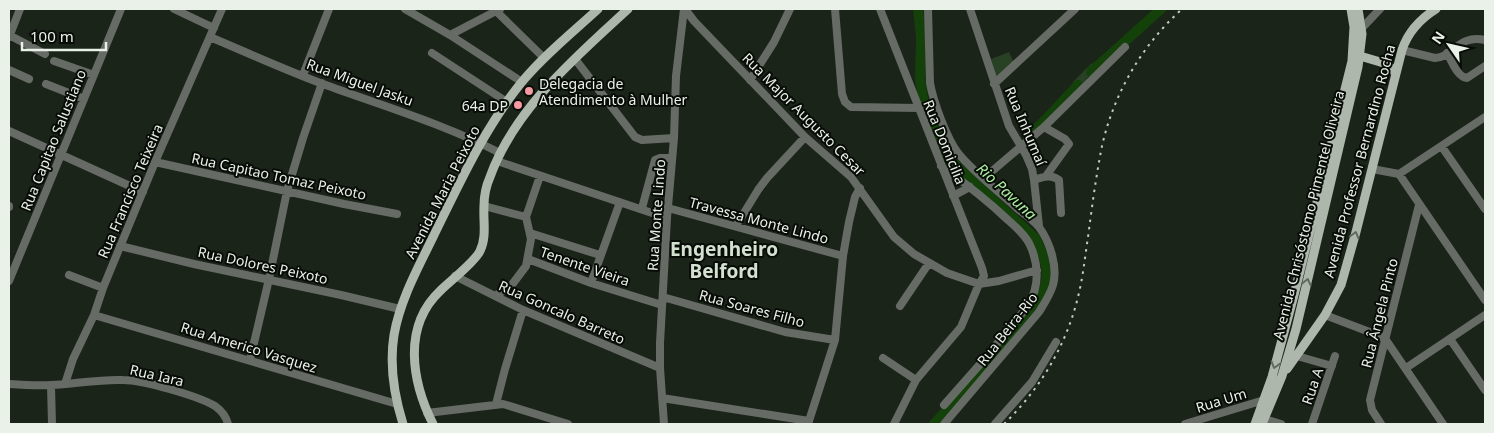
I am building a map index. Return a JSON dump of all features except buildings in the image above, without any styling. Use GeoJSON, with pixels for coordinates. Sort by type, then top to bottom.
{"type":"FeatureCollection","features":[{"type":"Feature","properties":{"kind":"main road","name":"Avenida Maria Peixoto"},"geometry":{"type":"LineString","coordinates":[[403,424],[397,404],[392,353],[400,309],[413,278],[481,143],[507,102],[544,58],[598,9]]}},
{"type":"Feature","properties":{"kind":"main road"},"geometry":{"type":"LineString","coordinates":[[433,424],[427,413],[416,377],[414,355],[420,319],[428,303],[474,260],[482,249],[486,187],[498,157],[531,107],[561,72],[628,9]]}},
{"type":"Feature","properties":{"kind":"main road","name":"Avenida Chrisóstomo Pimentel Oliveira"},"geometry":{"type":"LineString","coordinates":[[1260,423],[1264,400],[1356,58],[1351,9]]}},
{"type":"Feature","properties":{"kind":"main road","name":"Avenida Chrisóstomo Pimentel Oliveira"},"geometry":{"type":"LineString","coordinates":[[1260,423],[1282,376],[1296,329],[1362,28],[1358,9]]}},
{"type":"Feature","properties":{"kind":"main road","name":"Avenida Professor Bernardino Rocha"},"geometry":{"type":"LineString","coordinates":[[1282,376],[1317,328],[1340,285],[1346,270],[1400,54],[1420,20],[1436,9]]}},
{"type":"Feature","properties":{"kind":"main road"},"geometry":{"type":"LineString","coordinates":[[1387,64],[1400,54]]}},
{"type":"Feature","properties":{"kind":"main road"},"geometry":{"type":"LineString","coordinates":[[1356,58],[1387,64],[1395,72]]}},
{"type":"Feature","properties":{"kind":"main road"},"geometry":{"type":"LineString","coordinates":[[1292,301],[1291,321],[1296,329],[1303,334],[1308,334],[1317,328]]}},
{"type":"Feature","properties":{"kind":"street"},"geometry":{"type":"LineString","coordinates":[[20,9],[9,36],[46,54]]}},
{"type":"Feature","properties":{"kind":"street","name":"Rua Capitao Salustiano"},"geometry":{"type":"LineString","coordinates":[[9,281],[121,9]]}},
{"type":"Feature","properties":{"kind":"street"},"geometry":{"type":"LineString","coordinates":[[174,9],[214,28]]}},
{"type":"Feature","properties":{"kind":"street","name":"Rua Francisco Teixeira"},"geometry":{"type":"LineString","coordinates":[[65,384],[73,360],[94,315],[102,288],[222,9]]}},
{"type":"Feature","properties":{"kind":"street"},"geometry":{"type":"LineString","coordinates":[[303,75],[329,9]]}},
{"type":"Feature","properties":{"kind":"street"},"geometry":{"type":"LineString","coordinates":[[405,9],[450,35],[522,82]]}},
{"type":"Feature","properties":{"kind":"street","name":"Rua Major Augusto Cesar"},"geometry":{"type":"LineString","coordinates":[[685,9],[694,21],[805,137],[846,171],[894,237],[914,254],[929,264],[954,276],[979,284],[999,281],[1037,270]]}},
{"type":"Feature","properties":{"kind":"street","name":"Rua Monte Lindo"},"geometry":{"type":"LineString","coordinates":[[664,424],[660,368],[662,301],[674,138],[676,76],[685,9]]}},
{"type":"Feature","properties":{"kind":"street"},"geometry":{"type":"LineString","coordinates":[[750,80],[774,42],[790,9]]}},
{"type":"Feature","properties":{"kind":"street"},"geometry":{"type":"LineString","coordinates":[[835,9],[842,94],[845,102],[851,106],[919,108]]}},
{"type":"Feature","properties":{"kind":"street","name":"Rua Domicilia"},"geometry":{"type":"LineString","coordinates":[[880,9],[982,268],[984,276],[979,284]]}},
{"type":"Feature","properties":{"kind":"street","name":"Rua Beira-Rio"},"geometry":{"type":"LineString","coordinates":[[928,9],[930,83],[952,144],[964,161],[1039,226],[1052,257],[1054,273],[1053,285],[1039,312],[944,424]]}},
{"type":"Feature","properties":{"kind":"street","name":"Rua Inhumaí"},"geometry":{"type":"LineString","coordinates":[[970,9],[1009,126],[1029,162],[1034,180],[1039,226]]}},
{"type":"Feature","properties":{"kind":"street"},"geometry":{"type":"LineString","coordinates":[[994,84],[1075,9]]}},
{"type":"Feature","properties":{"kind":"street"},"geometry":{"type":"LineString","coordinates":[[1362,28],[1379,9]]}},
{"type":"Feature","properties":{"kind":"street"},"geometry":{"type":"LineString","coordinates":[[450,35],[498,10],[544,58]]}},
{"type":"Feature","properties":{"kind":"street","name":"Rua Miguel Jasku"},"geometry":{"type":"LineString","coordinates":[[210,37],[322,83],[403,111],[481,143],[498,157],[540,176],[642,208],[667,218]]}},
{"type":"Feature","properties":{"kind":"street"},"geometry":{"type":"LineString","coordinates":[[1400,54],[1440,58],[1455,46],[1468,40],[1485,40]]}},
{"type":"Feature","properties":{"kind":"street"},"geometry":{"type":"LineString","coordinates":[[984,178],[1044,127],[1125,47]]}},
{"type":"Feature","properties":{"kind":"street"},"geometry":{"type":"LineString","coordinates":[[432,53],[507,102]]}},
{"type":"Feature","properties":{"kind":"street"},"geometry":{"type":"LineString","coordinates":[[1447,53],[1460,76],[1465,79],[1485,66]]}},
{"type":"Feature","properties":{"kind":"street"},"geometry":{"type":"LineString","coordinates":[[575,59],[635,137],[642,140],[674,138]]}},
{"type":"Feature","properties":{"kind":"street"},"geometry":{"type":"LineString","coordinates":[[54,61],[94,75]]}},
{"type":"Feature","properties":{"kind":"street"},"geometry":{"type":"LineString","coordinates":[[9,70],[29,79]]}},
{"type":"Feature","properties":{"kind":"street"},"geometry":{"type":"LineString","coordinates":[[250,360],[287,191],[322,83]]}},
{"type":"Feature","properties":{"kind":"street"},"geometry":{"type":"LineString","coordinates":[[46,84],[84,99]]}},
{"type":"Feature","properties":{"kind":"street"},"geometry":{"type":"LineString","coordinates":[[1372,169],[1399,174],[1485,118]]}},
{"type":"Feature","properties":{"kind":"street"},"geometry":{"type":"LineString","coordinates":[[1044,127],[1065,139],[1069,144],[1046,176]]}},
{"type":"Feature","properties":{"kind":"street"},"geometry":{"type":"LineString","coordinates":[[9,131],[143,192]]}},
{"type":"Feature","properties":{"kind":"street"},"geometry":{"type":"LineString","coordinates":[[736,226],[767,178],[805,137]]}},
{"type":"Feature","properties":{"kind":"street"},"geometry":{"type":"LineString","coordinates":[[1442,147],[1485,209]]}},
{"type":"Feature","properties":{"kind":"street"},"geometry":{"type":"LineString","coordinates":[[642,208],[655,160],[672,158]]}},
{"type":"Feature","properties":{"kind":"street","name":"Rua Capitao Tomaz Peixoto"},"geometry":{"type":"LineString","coordinates":[[155,162],[397,214]]}},
{"type":"Feature","properties":{"kind":"street"},"geometry":{"type":"LineString","coordinates":[[941,166],[970,187],[1017,228],[1028,241],[1037,270],[1034,296],[1028,306],[944,405]]}},
{"type":"Feature","properties":{"kind":"street"},"geometry":{"type":"LineString","coordinates":[[1399,174],[1485,300]]}},
{"type":"Feature","properties":{"kind":"street"},"geometry":{"type":"LineString","coordinates":[[495,296],[512,286],[526,266],[531,239],[526,217],[540,176]]}},
{"type":"Feature","properties":{"kind":"street"},"geometry":{"type":"LineString","coordinates":[[1034,180],[1046,176],[1055,177],[1059,180],[1061,213]]}},
{"type":"Feature","properties":{"kind":"street"},"geometry":{"type":"LineString","coordinates":[[953,196],[970,187]]}},
{"type":"Feature","properties":{"kind":"street"},"geometry":{"type":"LineString","coordinates":[[662,398],[808,423],[836,340],[843,256],[852,208],[860,188]]}},
{"type":"Feature","properties":{"kind":"street"},"geometry":{"type":"LineString","coordinates":[[592,283],[600,255],[620,202]]}},
{"type":"Feature","properties":{"kind":"street","name":"Rua Ângela Pinto"},"geometry":{"type":"LineString","coordinates":[[1381,424],[1372,410],[1370,400],[1419,205]]}},
{"type":"Feature","properties":{"kind":"street"},"geometry":{"type":"LineString","coordinates":[[484,206],[526,217]]}},
{"type":"Feature","properties":{"kind":"street","name":"Travessa Monte Lindo"},"geometry":{"type":"LineString","coordinates":[[668,208],[843,256]]}},
{"type":"Feature","properties":{"kind":"street"},"geometry":{"type":"LineString","coordinates":[[530,233],[600,255]]}},
{"type":"Feature","properties":{"kind":"street","name":"Rua Dolores Peixoto"},"geometry":{"type":"LineString","coordinates":[[120,246],[400,309]]}},
{"type":"Feature","properties":{"kind":"street","name":"Tenente Vieira"},"geometry":{"type":"LineString","coordinates":[[528,259],[592,283],[662,301]]}},
{"type":"Feature","properties":{"kind":"street"},"geometry":{"type":"LineString","coordinates":[[900,306],[929,264]]}},
{"type":"Feature","properties":{"kind":"street"},"geometry":{"type":"LineString","coordinates":[[69,274],[102,288]]}},
{"type":"Feature","properties":{"kind":"street","name":"Rua Goncalo Barreto"},"geometry":{"type":"LineString","coordinates":[[455,276],[523,310],[660,368]]}},
{"type":"Feature","properties":{"kind":"street"},"geometry":{"type":"LineString","coordinates":[[894,424],[916,380],[961,327],[979,284]]}},
{"type":"Feature","properties":{"kind":"street","name":"Rua Soares Filho"},"geometry":{"type":"LineString","coordinates":[[662,301],[785,332],[836,340]]}},
{"type":"Feature","properties":{"kind":"street"},"geometry":{"type":"LineString","coordinates":[[496,404],[523,310]]}},
{"type":"Feature","properties":{"kind":"street","name":"Rua Americo Vasquez"},"geometry":{"type":"LineString","coordinates":[[94,315],[397,404]]}},
{"type":"Feature","properties":{"kind":"street"},"geometry":{"type":"LineString","coordinates":[[1325,315],[1386,340],[1443,424]]}},
{"type":"Feature","properties":{"kind":"street"},"geometry":{"type":"LineString","coordinates":[[1406,368],[1485,315]]}},
{"type":"Feature","properties":{"kind":"street"},"geometry":{"type":"LineString","coordinates":[[1450,339],[1485,390]]}},
{"type":"Feature","properties":{"kind":"street"},"geometry":{"type":"LineString","coordinates":[[995,424],[1032,382],[1056,342]]}},
{"type":"Feature","properties":{"kind":"street"},"geometry":{"type":"LineString","coordinates":[[1297,356],[1332,366]]}},
{"type":"Feature","properties":{"kind":"street","name":"Rua A"},"geometry":{"type":"LineString","coordinates":[[1312,424],[1335,356]]}},
{"type":"Feature","properties":{"kind":"street"},"geometry":{"type":"LineString","coordinates":[[883,358],[916,380]]}},
{"type":"Feature","properties":{"kind":"street","name":"Rua Iara"},"geometry":{"type":"LineString","coordinates":[[9,384],[51,386],[112,380],[138,381],[204,401],[222,412],[228,424]]}},
{"type":"Feature","properties":{"kind":"street"},"geometry":{"type":"LineString","coordinates":[[51,386],[52,424]]}},
{"type":"Feature","properties":{"kind":"street","name":"Rua Um"},"geometry":{"type":"LineString","coordinates":[[1190,423],[1264,400]]}},
{"type":"Feature","properties":{"kind":"street"},"geometry":{"type":"LineString","coordinates":[[427,413],[496,404],[513,406],[568,424]]}},
{"type":"Feature","properties":{"kind":"street"},"geometry":{"type":"LineString","coordinates":[[1260,423],[1281,424]]}},
{"type":"Feature","properties":{"kind":"green space"},"geometry":{"type":"Polygon","coordinates":[[[1009,52],[1014,63],[1000,75],[996,76],[991,59],[1009,52]]]}},
{"type":"Feature","properties":{"kind":"green space"},"geometry":{"type":"Polygon","coordinates":[[[1092,63],[1095,66],[1089,72],[1091,74],[1080,86],[1075,85],[1073,82],[1092,63]]]}},
{"type":"Feature","properties":{"kind":"waterway","name":"Rio Pavuna"},"geometry":{"type":"LineString","coordinates":[[918,9],[921,37],[920,79],[923,98],[945,154],[1035,238],[1043,255],[1047,273],[1043,292],[1032,310],[934,424]]}},
{"type":"Feature","properties":{"kind":"waterway"},"geometry":{"type":"LineString","coordinates":[[1091,72],[1161,9]]}},
{"type":"Feature","properties":{"kind":"waterway"},"geometry":{"type":"LineString","coordinates":[[1028,137],[1078,85]]}},
{"type":"Feature","properties":{"kind":"railway"},"geometry":{"type":"LineString","coordinates":[[1004,424],[1029,396],[1050,366],[1073,315],[1083,274],[1102,146],[1114,107],[1142,54],[1154,38],[1182,9]]}},
{"type":"Feature","properties":{"kind":"place","name":"Delegacia de Atendimento à Mulher"},"geometry":{"type":"Point","coordinates":[529,91]}},
{"type":"Feature","properties":{"kind":"place","name":"64a DP"},"geometry":{"type":"Point","coordinates":[518,105]}},
{"type":"Feature","properties":{"kind":"district","name":"Engenheiro Belford"},"geometry":{"type":"Point","coordinates":[724,260]}}]}
